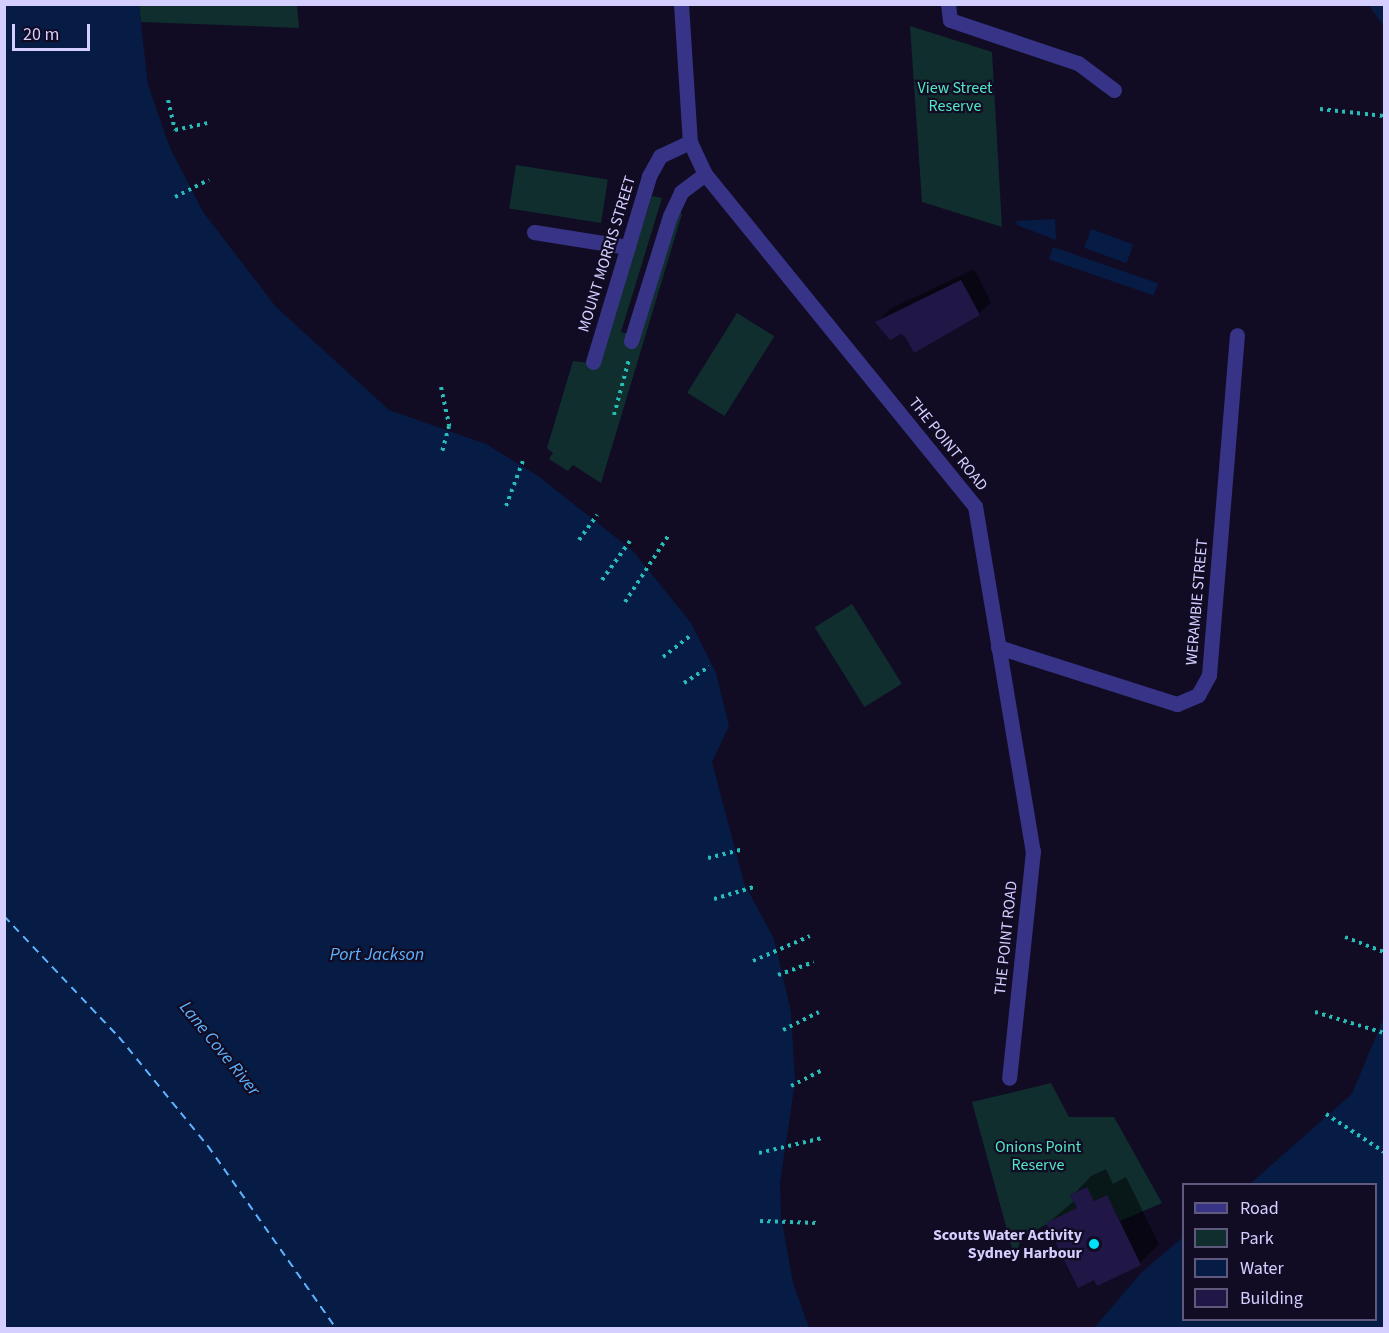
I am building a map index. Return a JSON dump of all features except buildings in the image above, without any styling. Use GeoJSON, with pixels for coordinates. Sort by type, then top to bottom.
{"type":"FeatureCollection","features":[{"type":"Feature","properties":{"kind":"street","name":"THE POINT ROAD"},"geometry":{"type":"LineString","coordinates":[[681,4],[690,142],[705,174],[975,506],[1034,851],[1009,1078]]}},
{"type":"Feature","properties":{"kind":"street"},"geometry":{"type":"LineString","coordinates":[[949,12],[1078,63],[1114,90]]}},
{"type":"Feature","properties":{"kind":"street","name":"MOUNT MORRIS STREET"},"geometry":{"type":"LineString","coordinates":[[593,362],[628,247],[660,156],[690,142]]}},
{"type":"Feature","properties":{"kind":"street"},"geometry":{"type":"LineString","coordinates":[[631,341],[670,216],[681,192],[705,174]]}},
{"type":"Feature","properties":{"kind":"street"},"geometry":{"type":"LineString","coordinates":[[534,232],[628,247]]}},
{"type":"Feature","properties":{"kind":"street","name":"WERAMBIE STREET"},"geometry":{"type":"LineString","coordinates":[[998,647],[1176,704],[1198,695],[1209,675],[1237,335]]}},
{"type":"Feature","properties":{"kind":"path"},"geometry":{"type":"LineString","coordinates":[[168,100],[175,130],[207,123]]}},
{"type":"Feature","properties":{"kind":"path"},"geometry":{"type":"LineString","coordinates":[[1320,109],[1384,116]]}},
{"type":"Feature","properties":{"kind":"path"},"geometry":{"type":"LineString","coordinates":[[175,197],[209,180]]}},
{"type":"Feature","properties":{"kind":"path"},"geometry":{"type":"LineString","coordinates":[[614,415],[631,341]]}},
{"type":"Feature","properties":{"kind":"path"},"geometry":{"type":"LineString","coordinates":[[441,387],[449,426],[442,453]]}},
{"type":"Feature","properties":{"kind":"path"},"geometry":{"type":"LineString","coordinates":[[506,506],[524,459]]}},
{"type":"Feature","properties":{"kind":"path"},"geometry":{"type":"LineString","coordinates":[[579,540],[597,515]]}},
{"type":"Feature","properties":{"kind":"path"},"geometry":{"type":"LineString","coordinates":[[625,602],[668,536]]}},
{"type":"Feature","properties":{"kind":"path"},"geometry":{"type":"LineString","coordinates":[[602,580],[630,542]]}},
{"type":"Feature","properties":{"kind":"path"},"geometry":{"type":"LineString","coordinates":[[663,657],[691,635]]}},
{"type":"Feature","properties":{"kind":"path"},"geometry":{"type":"LineString","coordinates":[[684,683],[709,667]]}},
{"type":"Feature","properties":{"kind":"path"},"geometry":{"type":"LineString","coordinates":[[708,858],[741,850]]}},
{"type":"Feature","properties":{"kind":"path"},"geometry":{"type":"LineString","coordinates":[[714,899],[758,886]]}},
{"type":"Feature","properties":{"kind":"path"},"geometry":{"type":"LineString","coordinates":[[753,961],[810,936]]}},
{"type":"Feature","properties":{"kind":"path"},"geometry":{"type":"LineString","coordinates":[[1345,937],[1384,952]]}},
{"type":"Feature","properties":{"kind":"path"},"geometry":{"type":"LineString","coordinates":[[778,975],[814,962]]}},
{"type":"Feature","properties":{"kind":"path"},"geometry":{"type":"LineString","coordinates":[[783,1030],[819,1011]]}},
{"type":"Feature","properties":{"kind":"path"},"geometry":{"type":"LineString","coordinates":[[1315,1012],[1384,1033]]}},
{"type":"Feature","properties":{"kind":"path"},"geometry":{"type":"LineString","coordinates":[[790,1086],[823,1070]]}},
{"type":"Feature","properties":{"kind":"path"},"geometry":{"type":"LineString","coordinates":[[1326,1114],[1384,1152]]}},
{"type":"Feature","properties":{"kind":"path"},"geometry":{"type":"LineString","coordinates":[[759,1153],[822,1137]]}},
{"type":"Feature","properties":{"kind":"path"},"geometry":{"type":"LineString","coordinates":[[760,1221],[817,1224]]}},
{"type":"Feature","properties":{"kind":"green space"},"geometry":{"type":"Polygon","coordinates":[[[139,5],[297,5],[299,28],[141,22],[139,5]]]}},
{"type":"Feature","properties":{"kind":"green space","name":"View Street Reserve"},"geometry":{"type":"Polygon","coordinates":[[[910,26],[992,52],[1002,227],[922,202],[910,26]]]}},
{"type":"Feature","properties":{"kind":"green space"},"geometry":{"type":"Polygon","coordinates":[[[516,165],[608,180],[601,223],[509,208],[516,165]]]}},
{"type":"Feature","properties":{"kind":"green space"},"geometry":{"type":"Polygon","coordinates":[[[652,196],[662,198],[621,332],[638,336],[678,210],[682,214],[601,483],[573,465],[568,471],[549,459],[553,453],[547,448],[573,361],[598,364],[652,196]]]}},
{"type":"Feature","properties":{"kind":"green space"},"geometry":{"type":"Polygon","coordinates":[[[737,313],[774,336],[725,416],[687,393],[737,313]]]}},
{"type":"Feature","properties":{"kind":"green space"},"geometry":{"type":"Polygon","coordinates":[[[852,604],[902,684],[864,707],[815,627],[852,604]]]}},
{"type":"Feature","properties":{"kind":"green space","name":"Onions Point Reserve"},"geometry":{"type":"Polygon","coordinates":[[[1051,1083],[1069,1117],[1114,1117],[1162,1203],[1120,1221],[1107,1196],[1094,1201],[1086,1187],[1070,1195],[1077,1208],[1021,1238],[1015,1259],[972,1102],[1051,1083]]]}},
{"type":"Feature","properties":{"kind":"water","name":"Port Jackson"},"geometry":{"type":"Polygon","coordinates":[[[5,4],[139,5],[148,85],[170,148],[203,212],[276,307],[389,410],[486,444],[538,476],[633,551],[691,623],[716,673],[729,726],[712,762],[744,883],[774,939],[791,1012],[795,1082],[780,1183],[781,1216],[793,1283],[809,1328],[5,1328],[5,4]]]}},
{"type":"Feature","properties":{"kind":"water"},"geometry":{"type":"Polygon","coordinates":[[[1369,5],[1384,5],[1384,27],[1369,5]]]}},
{"type":"Feature","properties":{"kind":"water"},"geometry":{"type":"Polygon","coordinates":[[[1055,219],[1056,240],[1017,225],[1016,221],[1055,219]]]}},
{"type":"Feature","properties":{"kind":"water"},"geometry":{"type":"Polygon","coordinates":[[[1091,229],[1133,244],[1126,263],[1084,248],[1091,229]]]}},
{"type":"Feature","properties":{"kind":"water"},"geometry":{"type":"Polygon","coordinates":[[[1053,247],[1158,283],[1154,295],[1049,259],[1053,247]]]}},
{"type":"Feature","properties":{"kind":"water"},"geometry":{"type":"Polygon","coordinates":[[[1384,1017],[1384,1328],[1094,1328],[1141,1273],[1182,1238],[1182,1321],[1377,1321],[1377,1183],[1251,1183],[1352,1094],[1384,1017]]]}},
{"type":"Feature","properties":{"kind":"ferry route"},"geometry":{"type":"LineString","coordinates":[[4,916],[119,1037],[208,1146],[336,1328]]}},
{"type":"Feature","properties":{"kind":"place","name":"Scouts Water Activity Sydney Harbour"},"geometry":{"type":"Point","coordinates":[1094,1244]}},
{"type":"Feature","properties":{"kind":"water label","name":"Lane Cove River"},"geometry":{"type":"Point","coordinates":[219,1049]}}]}
